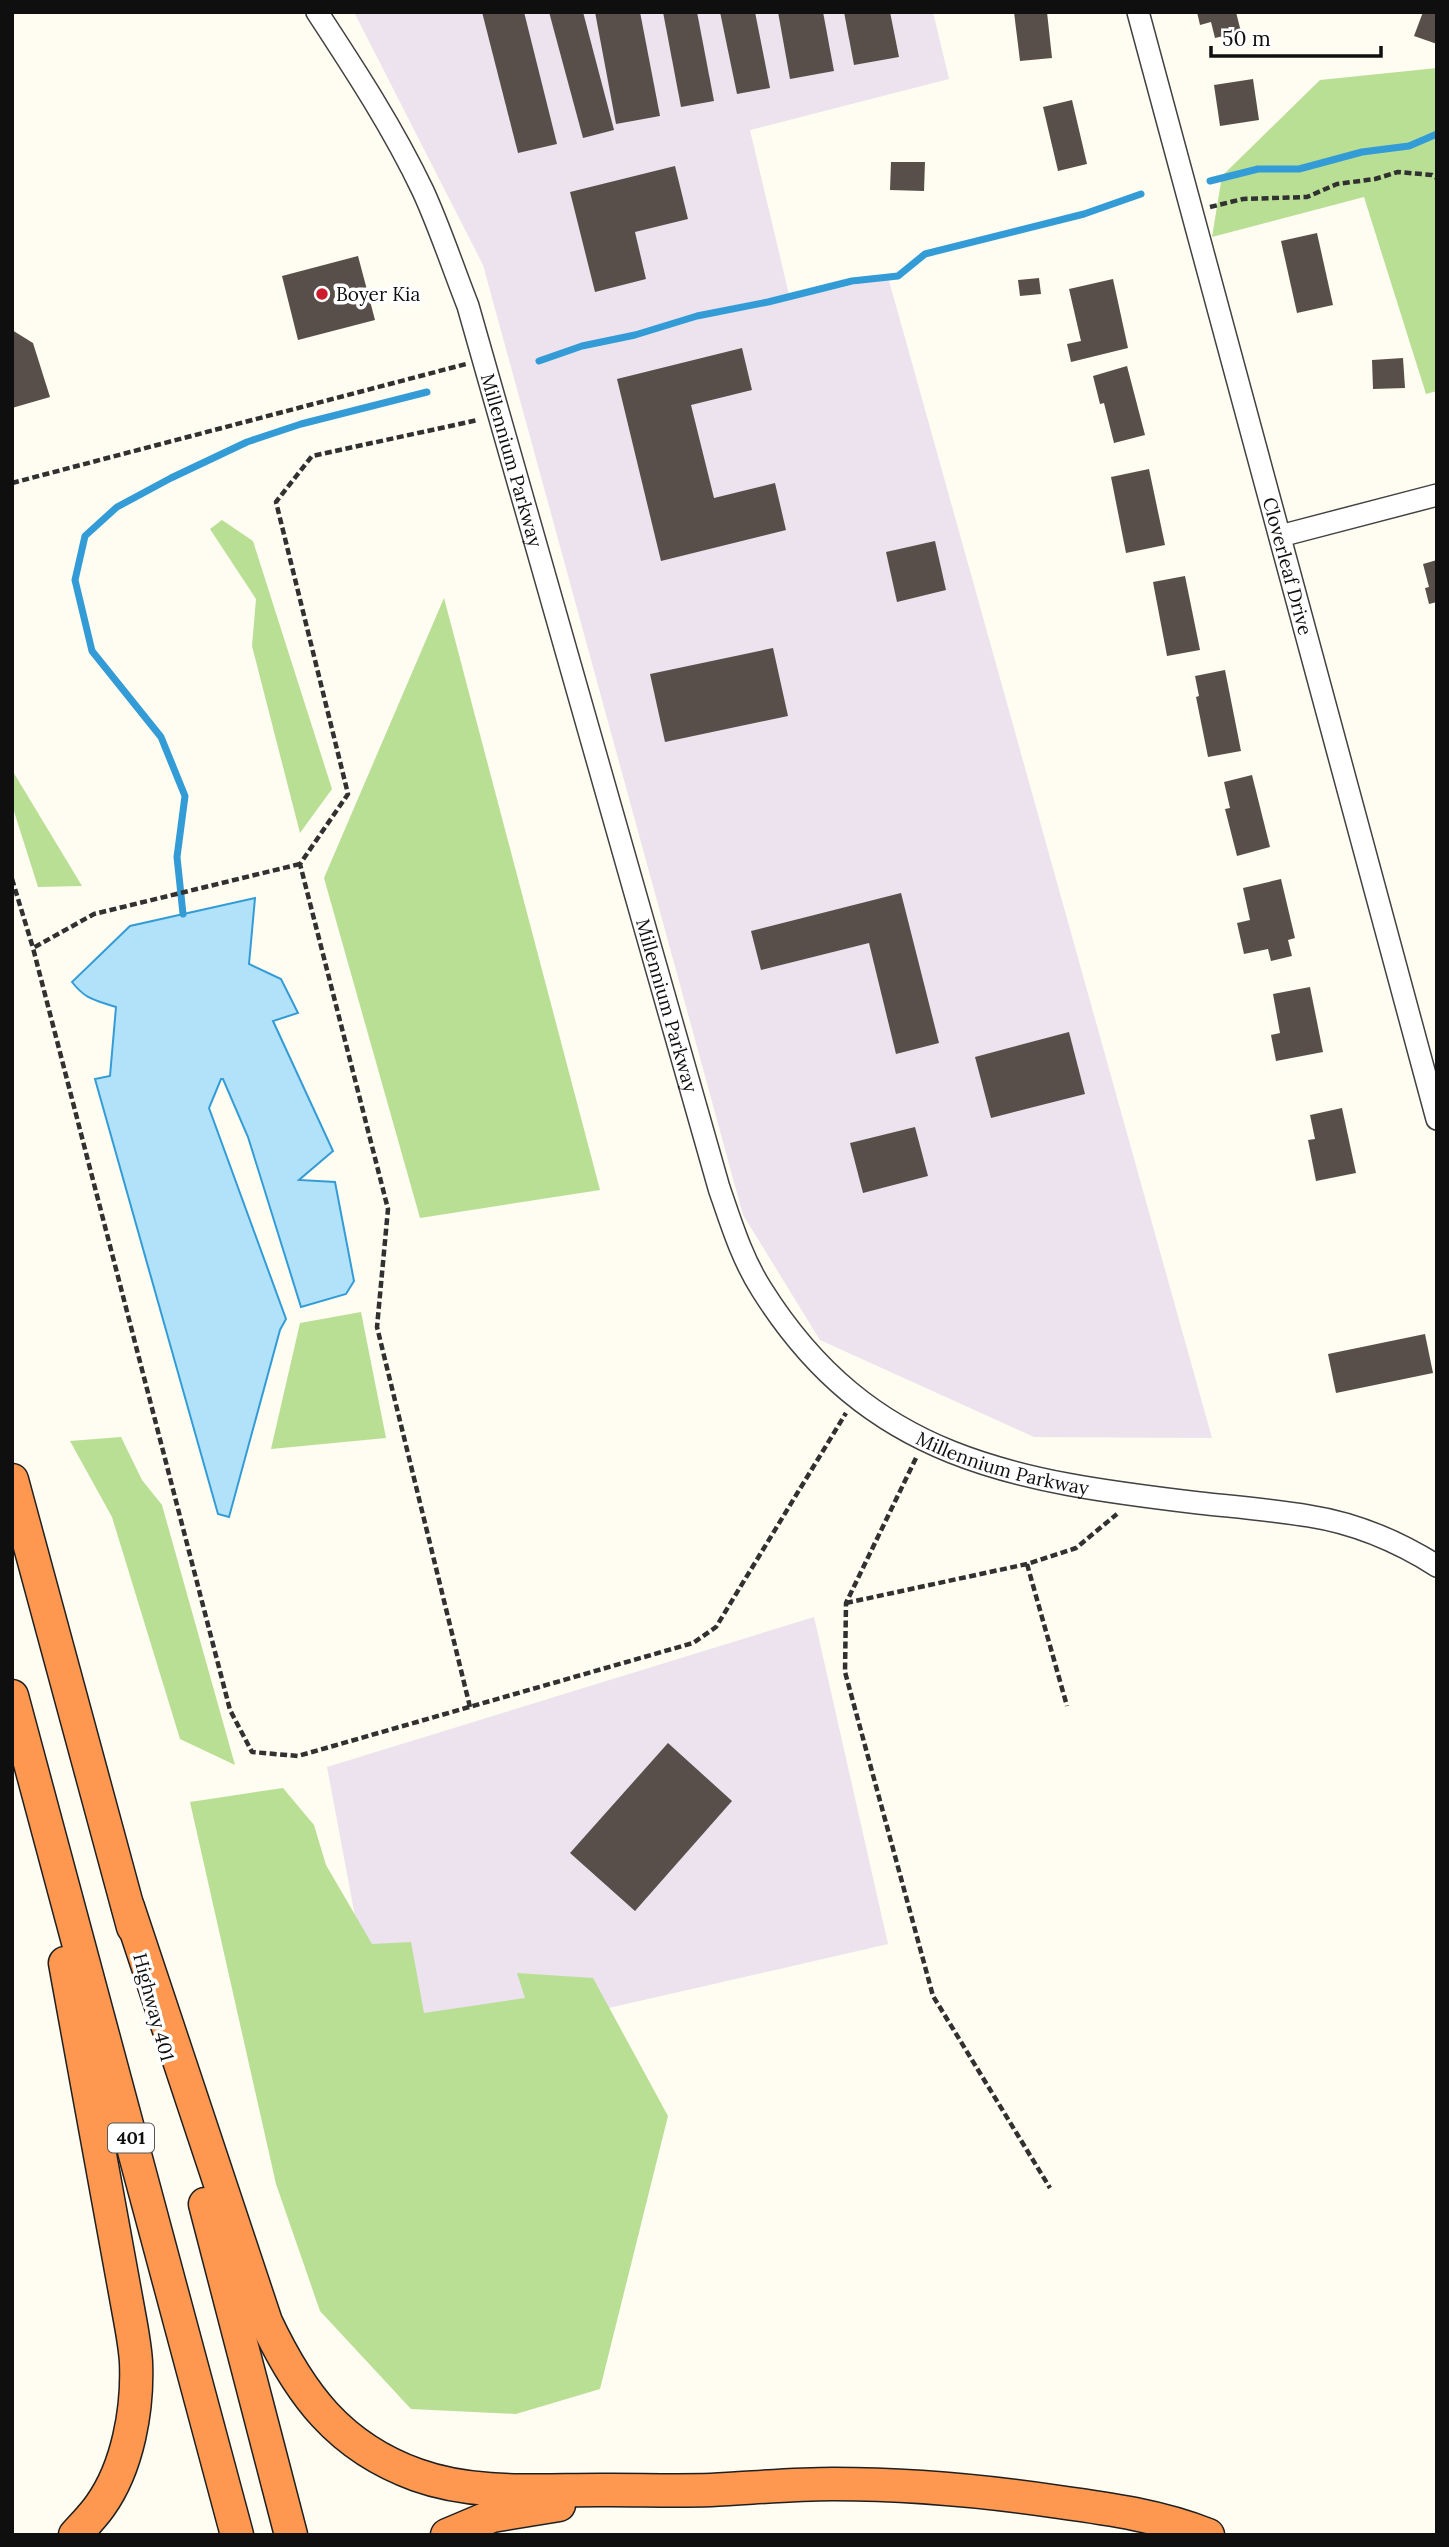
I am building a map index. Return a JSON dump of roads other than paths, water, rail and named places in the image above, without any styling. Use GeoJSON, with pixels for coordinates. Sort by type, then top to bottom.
{"type":"FeatureCollection","features":[{"type":"Feature","properties":{"kind":"highway","name":"Highway 401"},"geometry":{"type":"LineString","coordinates":[[12,1480],[128,1908],[291,2535]]}},
{"type":"Feature","properties":{"kind":"highway","name":"401"},"geometry":{"type":"LineString","coordinates":[[12,1696],[237,2535]]}},
{"type":"Feature","properties":{"kind":"highway"},"geometry":{"type":"LineString","coordinates":[[25,1741],[130,2314],[136,2361],[135,2402],[128,2440],[116,2478],[100,2506],[75,2535]]}},
{"type":"Feature","properties":{"kind":"highway"},"geometry":{"type":"LineString","coordinates":[[128,1908],[266,2322],[297,2380],[325,2418],[343,2435],[378,2457],[416,2475],[443,2483],[499,2489],[675,2491],[834,2484],[958,2491],[1133,2513],[1208,2535]]}},
{"type":"Feature","properties":{"kind":"highway"},"geometry":{"type":"LineString","coordinates":[[447,2535],[492,2516],[572,2502],[675,2491]]}},
{"type":"Feature","properties":{"kind":"street","name":"Millennium Parkway"},"geometry":{"type":"LineString","coordinates":[[317,12],[372,96],[424,193],[468,306],[705,1143],[734,1231],[761,1289],[786,1324],[831,1376],[886,1419],[924,1442],[1006,1471],[1045,1481],[1140,1496],[1311,1516],[1383,1538],[1437,1566]]}},
{"type":"Feature","properties":{"kind":"street","name":"Cloverleaf Drive"},"geometry":{"type":"LineString","coordinates":[[1138,12],[1437,1118]]}},
{"type":"Feature","properties":{"kind":"street"},"geometry":{"type":"LineString","coordinates":[[1280,536],[1437,495]]}},
{"type":"Feature","properties":{"kind":"water"},"geometry":{"type":"Polygon","coordinates":[[[255,898],[249,964],[281,979],[298,1013],[273,1021],[333,1151],[299,1180],[335,1182],[354,1281],[346,1294],[301,1307],[248,1137],[221,1079],[209,1108],[286,1319],[280,1330],[229,1517],[218,1514],[95,1079],[110,1076],[116,1007],[87,996],[72,982],[130,926],[255,898]]]}},
{"type":"Feature","properties":{"kind":"waterway"},"geometry":{"type":"LineString","coordinates":[[1210,181],[1258,169],[1299,169],[1362,152],[1409,146],[1437,134]]}},
{"type":"Feature","properties":{"kind":"waterway"},"geometry":{"type":"LineString","coordinates":[[539,361],[582,346],[635,335],[697,316],[852,281],[898,276],[925,254],[1084,214],[1141,194]]}},
{"type":"Feature","properties":{"kind":"waterway"},"geometry":{"type":"LineString","coordinates":[[183,914],[177,857],[185,796],[161,737],[92,651],[75,580],[85,536],[117,507],[247,442],[301,424],[427,392]]}},
{"type":"Feature","properties":{"kind":"place","name":"Boyer Kia"},"geometry":{"type":"Point","coordinates":[322,294]}}]}
